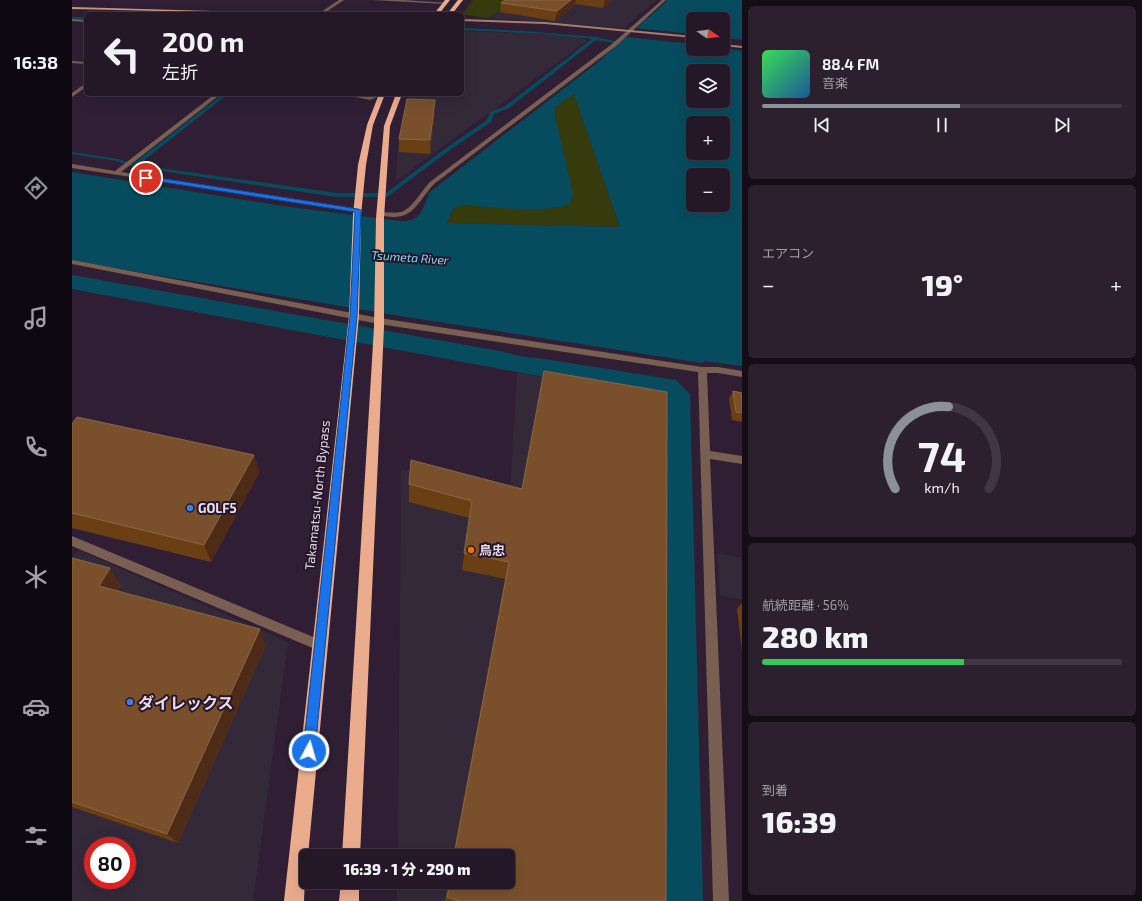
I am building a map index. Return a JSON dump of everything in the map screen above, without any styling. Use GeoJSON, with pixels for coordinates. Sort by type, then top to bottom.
{"type":"FeatureCollection","features":[{"type":"Feature","properties":{"kind":"highway"},"geometry":{"type":"LineString","coordinates":[[451,12],[461,0]]}},
{"type":"Feature","properties":{"kind":"highway"},"geometry":{"type":"LineString","coordinates":[[438,12],[447,1]]}},
{"type":"Feature","properties":{"kind":"highway","name":"Takamatsu-North Bypass"},"geometry":{"type":"LineString","coordinates":[[294,901],[350,349],[362,165],[370,125],[380,96]]}},
{"type":"Feature","properties":{"kind":"highway"},"geometry":{"type":"LineString","coordinates":[[351,849],[379,321],[381,215],[384,166],[387,126],[398,96]]}},
{"type":"Feature","properties":{"kind":"highway"},"geometry":{"type":"LineString","coordinates":[[349,901],[350,889]]}},
{"type":"Feature","properties":{"kind":"main road"},"geometry":{"type":"LineString","coordinates":[[72,8],[212,12]]}},
{"type":"Feature","properties":{"kind":"main road"},"geometry":{"type":"LineString","coordinates":[[72,12],[84,12]]}},
{"type":"Feature","properties":{"kind":"street"},"geometry":{"type":"LineString","coordinates":[[323,12],[342,0]]}},
{"type":"Feature","properties":{"kind":"street"},"geometry":{"type":"LineString","coordinates":[[374,0],[447,1]]}},
{"type":"Feature","properties":{"kind":"street"},"geometry":{"type":"LineString","coordinates":[[381,215],[405,215],[412,210],[423,192],[432,183],[614,45],[664,0]]}},
{"type":"Feature","properties":{"kind":"street"},"geometry":{"type":"LineString","coordinates":[[72,20],[84,21]]}},
{"type":"Feature","properties":{"kind":"street"},"geometry":{"type":"LineString","coordinates":[[464,20],[531,22],[629,32],[686,40]]}},
{"type":"Feature","properties":{"kind":"street"},"geometry":{"type":"LineString","coordinates":[[464,24],[524,26],[686,36]]}},
{"type":"Feature","properties":{"kind":"street"},"geometry":{"type":"LineString","coordinates":[[730,42],[742,43]]}},
{"type":"Feature","properties":{"kind":"street"},"geometry":{"type":"LineString","coordinates":[[730,46],[742,47]]}},
{"type":"Feature","properties":{"kind":"street"},"geometry":{"type":"LineString","coordinates":[[72,62],[84,63]]}},
{"type":"Feature","properties":{"kind":"street"},"geometry":{"type":"LineString","coordinates":[[72,95],[84,86]]}},
{"type":"Feature","properties":{"kind":"street"},"geometry":{"type":"LineString","coordinates":[[116,173],[215,96]]}},
{"type":"Feature","properties":{"kind":"street"},"geometry":{"type":"LineString","coordinates":[[357,96],[370,98],[376,96]]}},
{"type":"Feature","properties":{"kind":"street"},"geometry":{"type":"LineString","coordinates":[[72,166],[358,212]]}},
{"type":"Feature","properties":{"kind":"street"},"geometry":{"type":"LineString","coordinates":[[72,262],[379,321],[702,370],[718,370],[742,374]]}},
{"type":"Feature","properties":{"kind":"street"},"geometry":{"type":"LineString","coordinates":[[702,370],[721,901]]}},
{"type":"Feature","properties":{"kind":"street"},"geometry":{"type":"LineString","coordinates":[[704,454],[742,460]]}},
{"type":"Feature","properties":{"kind":"street"},"geometry":{"type":"LineString","coordinates":[[72,541],[320,645]]}},
{"type":"Feature","properties":{"kind":"shaded area"},"geometry":{"type":"Polygon","coordinates":[[[514,0],[657,0],[624,28],[488,18],[514,0]]]}},
{"type":"Feature","properties":{"kind":"shaded area"},"geometry":{"type":"Polygon","coordinates":[[[464,31],[548,34],[582,38],[587,41],[396,181],[400,133],[408,102],[412,96],[464,96],[464,31]]]}},
{"type":"Feature","properties":{"kind":"shaded area"},"geometry":{"type":"Polygon","coordinates":[[[517,372],[667,400],[664,901],[397,901],[397,889],[515,889],[515,849],[398,849],[401,469],[510,494],[517,372]]]}},
{"type":"Feature","properties":{"kind":"shaded area"},"geometry":{"type":"Polygon","coordinates":[[[78,550],[288,642],[253,901],[72,901],[72,558],[78,550]]]}},
{"type":"Feature","properties":{"kind":"shaded area"},"geometry":{"type":"Polygon","coordinates":[[[717,553],[742,558],[742,600],[720,595],[717,553]]]}},
{"type":"Feature","properties":{"kind":"green space"},"geometry":{"type":"Polygon","coordinates":[[[473,0],[514,0],[488,18],[465,15],[464,12],[473,0]]]}},
{"type":"Feature","properties":{"kind":"green space"},"geometry":{"type":"Polygon","coordinates":[[[574,93],[620,227],[447,223],[453,209],[463,205],[532,209],[555,116],[555,107],[574,93]]]}},
{"type":"Feature","properties":{"kind":"water","name":"Tsumeta River"},"geometry":{"type":"Polygon","coordinates":[[[668,0],[742,0],[742,366],[705,361],[702,363],[400,316],[72,261],[72,172],[283,206],[400,221],[408,221],[421,213],[430,192],[598,62],[668,0]],[[574,94],[555,107],[555,116],[573,194],[570,204],[546,209],[463,205],[453,209],[447,223],[620,227],[574,94]]]}},
{"type":"Feature","properties":{"kind":"water"},"geometry":{"type":"Polygon","coordinates":[[[72,275],[500,351],[519,356],[676,380],[690,394],[703,901],[664,901],[667,400],[72,289],[72,275]]]}},
{"type":"Feature","properties":{"kind":"pier"},"geometry":{"type":"Polygon","coordinates":[[[636,28],[686,33],[686,43],[626,37],[636,28]]]}},
{"type":"Feature","properties":{"kind":"pier"},"geometry":{"type":"Polygon","coordinates":[[[730,39],[742,40],[742,51],[730,49],[730,39]]]}},
{"type":"Feature","properties":{"kind":"building"},"geometry":{"type":"Polygon","coordinates":[[[505,0],[571,0],[557,11],[501,3],[505,0]]]}},
{"type":"Feature","properties":{"kind":"building"},"geometry":{"type":"Polygon","coordinates":[[[407,99],[435,100],[430,140],[399,139],[407,99]]]}},
{"type":"Feature","properties":{"kind":"building"},"geometry":{"type":"Polygon","coordinates":[[[544,371],[667,392],[666,901],[460,901],[447,897],[449,889],[515,889],[515,849],[455,849],[509,562],[464,553],[472,501],[409,484],[411,460],[522,489],[544,371]]]}},
{"type":"Feature","properties":{"kind":"building"},"geometry":{"type":"Polygon","coordinates":[[[733,391],[742,393],[742,413],[736,412],[733,391]]]}},
{"type":"Feature","properties":{"kind":"building"},"geometry":{"type":"Polygon","coordinates":[[[77,417],[254,455],[204,545],[72,513],[72,424],[77,417]]]}},
{"type":"Feature","properties":{"kind":"building"},"geometry":{"type":"Polygon","coordinates":[[[72,558],[110,568],[99,586],[260,629],[167,834],[72,802],[72,558]]]}},
{"type":"Feature","properties":{"kind":"waterway"},"geometry":{"type":"LineString","coordinates":[[72,18],[84,18]]}},
{"type":"Feature","properties":{"kind":"waterway"},"geometry":{"type":"LineString","coordinates":[[464,29],[524,32],[595,39]]}},
{"type":"Feature","properties":{"kind":"waterway"},"geometry":{"type":"LineString","coordinates":[[134,166],[337,195],[387,195],[448,149],[489,121],[492,113],[507,107],[595,39]]}},
{"type":"Feature","properties":{"kind":"waterway"},"geometry":{"type":"LineString","coordinates":[[595,39],[626,44]]}},
{"type":"Feature","properties":{"kind":"waterway"},"geometry":{"type":"LineString","coordinates":[[134,166],[223,96]]}},
{"type":"Feature","properties":{"kind":"waterway"},"geometry":{"type":"LineString","coordinates":[[72,153],[118,160],[134,166]]}},
{"type":"Feature","properties":{"kind":"place","name":"GOLF5"},"geometry":{"type":"Point","coordinates":[190,508]}},
{"type":"Feature","properties":{"kind":"place","name":"鳥忠"},"geometry":{"type":"Point","coordinates":[471,550]}},
{"type":"Feature","properties":{"kind":"place","name":"ダイレックス"},"geometry":{"type":"Point","coordinates":[130,702]}},
{"type":"Feature","properties":{"kind":"route"},"geometry":{"type":"LineString","coordinates":[[146,178],[358,210],[354,316],[309,751]]}}]}
